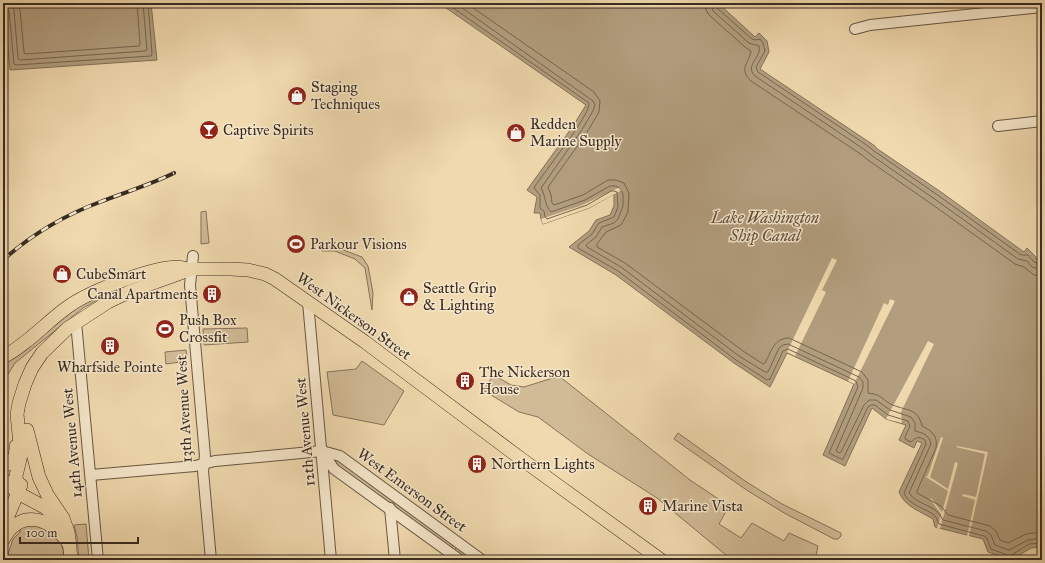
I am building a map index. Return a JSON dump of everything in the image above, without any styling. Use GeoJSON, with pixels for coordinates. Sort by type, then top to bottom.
{"type":"FeatureCollection","features":[{"type":"Feature","properties":{"kind":"main road"},"geometry":{"type":"LineString","coordinates":[[3,357],[16,350],[69,306],[102,288],[137,275],[163,269],[178,266],[192,269]]}},
{"type":"Feature","properties":{"kind":"main road","name":"West Nickerson Street"},"geometry":{"type":"LineString","coordinates":[[23,431],[22,395],[28,376],[42,353],[54,340],[76,322],[108,302],[131,291],[192,269],[231,269],[259,273],[275,279],[366,342],[524,461],[661,560]]}},
{"type":"Feature","properties":{"kind":"main road"},"geometry":{"type":"LineString","coordinates":[[3,466],[8,464],[16,456],[23,431]]}},
{"type":"Feature","properties":{"kind":"main road"},"geometry":{"type":"LineString","coordinates":[[3,528],[27,468],[23,431]]}},
{"type":"Feature","properties":{"kind":"main road"},"geometry":{"type":"LineString","coordinates":[[23,431],[39,477],[48,496],[65,523],[69,537],[71,560]]}},
{"type":"Feature","properties":{"kind":"main road"},"geometry":{"type":"LineString","coordinates":[[3,480],[18,493],[54,515],[62,527],[70,546]]}},
{"type":"Feature","properties":{"kind":"main road"},"geometry":{"type":"LineString","coordinates":[[3,540],[6,533],[16,524],[26,520],[36,520],[46,522],[55,528],[62,534],[70,546]]}},
{"type":"Feature","properties":{"kind":"street"},"geometry":{"type":"LineString","coordinates":[[855,29],[870,25],[1042,7]]}},
{"type":"Feature","properties":{"kind":"street"},"geometry":{"type":"LineString","coordinates":[[998,126],[1042,121]]}},
{"type":"Feature","properties":{"kind":"street","name":"13th Avenue West"},"geometry":{"type":"LineString","coordinates":[[193,256],[190,285],[205,456],[203,471],[211,560]]}},
{"type":"Feature","properties":{"kind":"street","name":"12th Avenue West"},"geometry":{"type":"LineString","coordinates":[[308,302],[331,560]]}},
{"type":"Feature","properties":{"kind":"street","name":"14th Avenue West"},"geometry":{"type":"LineString","coordinates":[[76,322],[98,560]]}},
{"type":"Feature","properties":{"kind":"street","name":"West Emerson Street"},"geometry":{"type":"LineString","coordinates":[[322,451],[334,469],[460,560]]}},
{"type":"Feature","properties":{"kind":"street","name":"West Emerson Street"},"geometry":{"type":"LineString","coordinates":[[90,475],[195,466],[215,461],[322,451],[340,456],[482,560]]}},
{"type":"Feature","properties":{"kind":"street"},"geometry":{"type":"LineString","coordinates":[[390,508],[395,560]]}},
{"type":"Feature","properties":{"kind":"shaded area"},"geometry":{"type":"Polygon","coordinates":[[[206,211],[209,243],[201,244],[201,212],[206,211]]]}},
{"type":"Feature","properties":{"kind":"shaded area"},"geometry":{"type":"Polygon","coordinates":[[[327,247],[338,248],[362,257],[368,266],[373,293],[372,310],[365,268],[355,259],[335,251],[322,251],[322,249],[327,247]]]}},
{"type":"Feature","properties":{"kind":"shaded area"},"geometry":{"type":"Polygon","coordinates":[[[135,279],[83,308],[15,363],[7,376],[3,423],[3,367],[8,359],[67,312],[135,279]]]}},
{"type":"Feature","properties":{"kind":"shaded area"},"geometry":{"type":"Polygon","coordinates":[[[247,328],[248,342],[204,345],[203,329],[247,328]]]}},
{"type":"Feature","properties":{"kind":"shaded area"},"geometry":{"type":"Polygon","coordinates":[[[186,350],[187,356],[180,357],[181,362],[166,364],[165,352],[186,350]]]}},
{"type":"Feature","properties":{"kind":"shaded area"},"geometry":{"type":"Polygon","coordinates":[[[362,361],[404,391],[384,425],[333,415],[327,372],[356,369],[362,361]]]}},
{"type":"Feature","properties":{"kind":"shaded area"},"geometry":{"type":"Polygon","coordinates":[[[494,375],[511,385],[524,387],[559,376],[690,480],[729,506],[719,524],[741,538],[752,523],[784,541],[789,533],[818,546],[815,560],[732,560],[657,498],[588,454],[538,417],[519,412],[483,390],[494,375]]]}},
{"type":"Feature","properties":{"kind":"shaded area"},"geometry":{"type":"Polygon","coordinates":[[[678,433],[745,481],[782,504],[841,533],[841,536],[838,539],[834,539],[786,514],[748,491],[674,439],[678,433]]]}},
{"type":"Feature","properties":{"kind":"shaded area"},"geometry":{"type":"Polygon","coordinates":[[[332,460],[336,460],[370,481],[455,543],[451,549],[343,470],[332,460]]]}},
{"type":"Feature","properties":{"kind":"shaded area"},"geometry":{"type":"Polygon","coordinates":[[[39,524],[54,535],[60,543],[62,547],[63,560],[6,560],[13,539],[20,532],[21,525],[39,524]]]}},
{"type":"Feature","properties":{"kind":"shaded area"},"geometry":{"type":"Polygon","coordinates":[[[86,524],[89,560],[79,560],[77,537],[74,525],[86,524]]]}},
{"type":"Feature","properties":{"kind":"shaded area"},"geometry":{"type":"Polygon","coordinates":[[[457,546],[477,560],[466,560],[454,551],[457,546]]]}},
{"type":"Feature","properties":{"kind":"water"},"geometry":{"type":"Polygon","coordinates":[[[4,3],[151,3],[157,60],[10,70],[4,3]]]}},
{"type":"Feature","properties":{"kind":"water","name":"Lake Washington Ship Canal"},"geometry":{"type":"Polygon","coordinates":[[[439,3],[718,3],[755,37],[759,33],[767,41],[769,52],[760,69],[875,146],[1024,252],[1027,248],[1036,257],[1036,259],[1042,262],[1042,547],[1031,548],[1011,560],[988,552],[983,539],[935,527],[933,519],[909,505],[899,492],[922,443],[917,441],[914,448],[899,440],[906,425],[886,419],[872,408],[845,466],[823,455],[854,384],[787,353],[770,387],[734,363],[616,275],[569,247],[589,231],[596,220],[610,215],[614,206],[614,194],[589,208],[543,224],[540,213],[534,213],[537,197],[527,190],[573,126],[586,105],[439,3]]]}},
{"type":"Feature","properties":{"kind":"pier"},"geometry":{"type":"Polygon","coordinates":[[[620,187],[622,190],[589,208],[543,224],[541,219],[580,206],[620,187]]]}},
{"type":"Feature","properties":{"kind":"pier"},"geometry":{"type":"Polygon","coordinates":[[[832,258],[837,260],[822,290],[826,292],[795,356],[787,352],[832,258]]]}},
{"type":"Feature","properties":{"kind":"pier"},"geometry":{"type":"Polygon","coordinates":[[[890,299],[895,301],[854,384],[848,381],[884,303],[888,305],[890,299]]]}},
{"type":"Feature","properties":{"kind":"pier"},"geometry":{"type":"Polygon","coordinates":[[[928,341],[934,344],[901,412],[902,423],[886,419],[928,341]]]}},
{"type":"Feature","properties":{"kind":"pier"},"geometry":{"type":"Polygon","coordinates":[[[941,437],[943,438],[930,477],[948,489],[955,462],[958,463],[940,529],[937,528],[941,514],[930,499],[931,498],[942,512],[948,491],[926,477],[941,437]]]}},
{"type":"Feature","properties":{"kind":"pier"},"geometry":{"type":"Polygon","coordinates":[[[956,447],[988,452],[969,536],[967,536],[975,500],[962,496],[963,494],[976,497],[985,454],[956,447]]]}},
{"type":"Feature","properties":{"kind":"railway"},"geometry":{"type":"LineString","coordinates":[[3,260],[25,242],[61,219],[109,198],[147,185],[174,173]]}},
{"type":"Feature","properties":{"kind":"place","name":"Staging Techniques"},"geometry":{"type":"Point","coordinates":[297,96]}},
{"type":"Feature","properties":{"kind":"place","name":"Captive Spirits"},"geometry":{"type":"Point","coordinates":[209,130]}},
{"type":"Feature","properties":{"kind":"place","name":"Redden Marine Supply"},"geometry":{"type":"Point","coordinates":[516,133]}},
{"type":"Feature","properties":{"kind":"place","name":"Parkour Visions"},"geometry":{"type":"Point","coordinates":[296,244]}},
{"type":"Feature","properties":{"kind":"place","name":"CubeSmart"},"geometry":{"type":"Point","coordinates":[62,274]}},
{"type":"Feature","properties":{"kind":"place","name":"Canal Apartments"},"geometry":{"type":"Point","coordinates":[212,294]}},
{"type":"Feature","properties":{"kind":"place","name":"Seattle Grip & Lighting"},"geometry":{"type":"Point","coordinates":[409,297]}},
{"type":"Feature","properties":{"kind":"place","name":"Push Box Crossfit"},"geometry":{"type":"Point","coordinates":[165,329]}},
{"type":"Feature","properties":{"kind":"place","name":"Wharfside Pointe"},"geometry":{"type":"Point","coordinates":[110,346]}},
{"type":"Feature","properties":{"kind":"place","name":"The Nickerson House"},"geometry":{"type":"Point","coordinates":[465,381]}},
{"type":"Feature","properties":{"kind":"place","name":"Northern Lights"},"geometry":{"type":"Point","coordinates":[477,464]}},
{"type":"Feature","properties":{"kind":"place","name":"Marine Vista"},"geometry":{"type":"Point","coordinates":[648,506]}}]}
